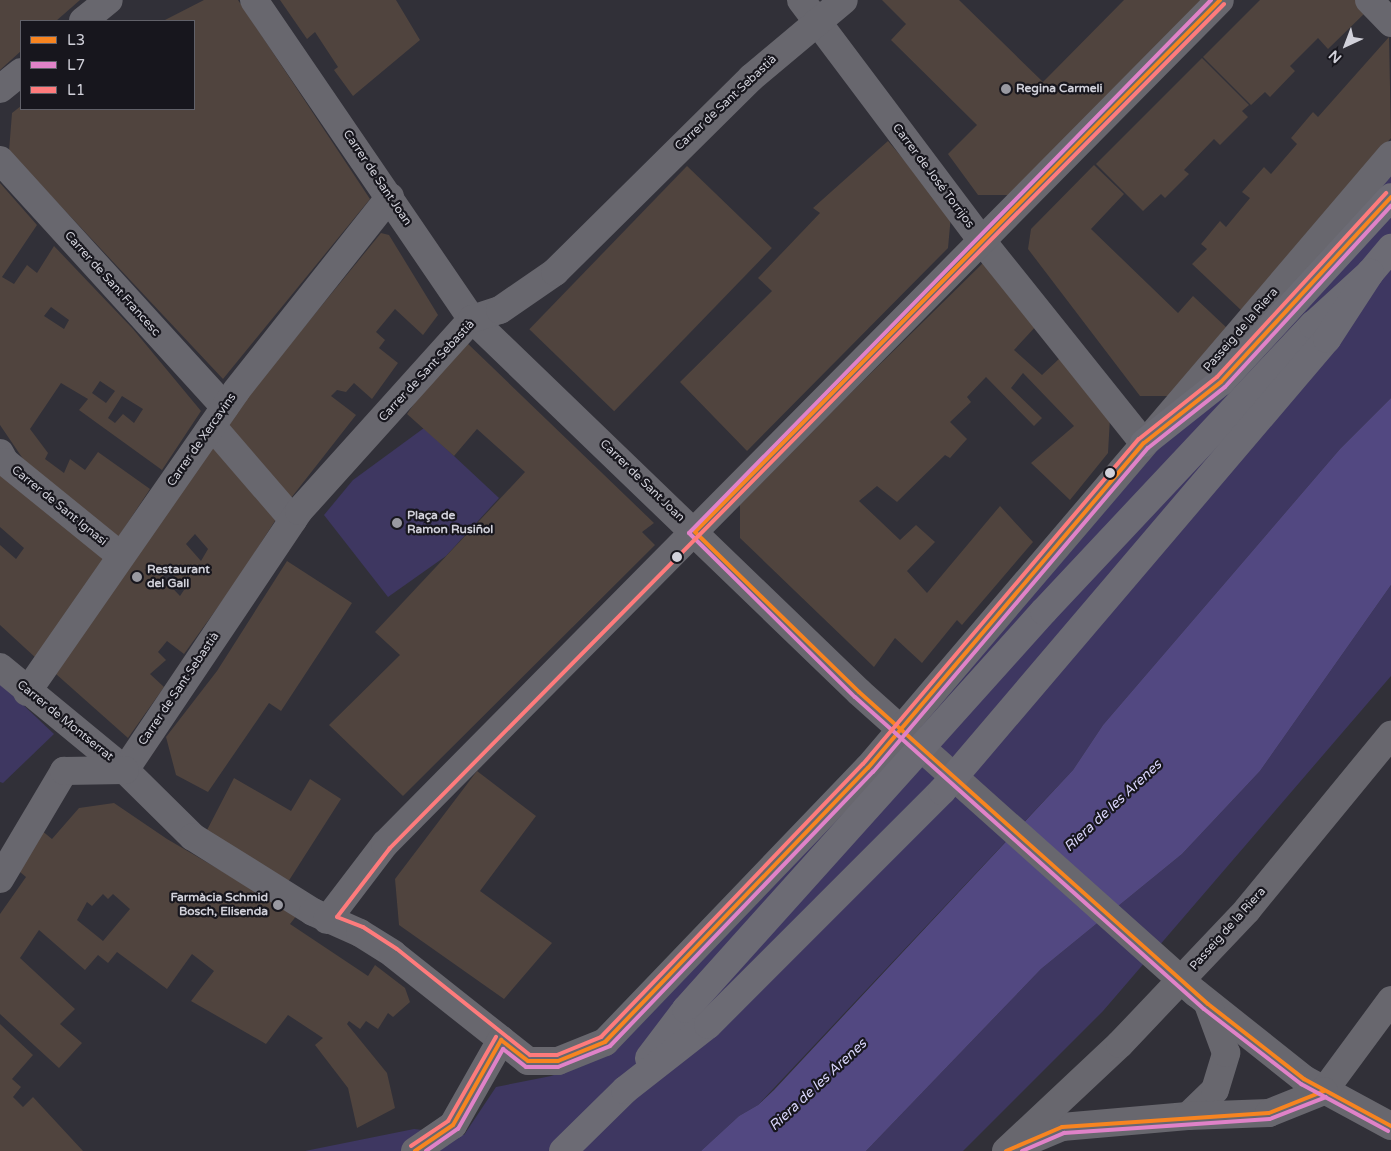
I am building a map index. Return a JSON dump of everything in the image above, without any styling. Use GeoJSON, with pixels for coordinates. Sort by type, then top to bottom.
{"type":"FeatureCollection","features":[{"type":"Feature","properties":{"kind":"main road"},"geometry":{"type":"LineString","coordinates":[[1144,443],[1221,382],[1391,198]]}},
{"type":"Feature","properties":{"kind":"main road"},"geometry":{"type":"LineString","coordinates":[[625,1090],[686,1009],[1037,618],[1313,326],[1370,272],[1391,248]]}},
{"type":"Feature","properties":{"kind":"main road"},"geometry":{"type":"LineString","coordinates":[[563,1151],[625,1090],[708,1025],[942,791],[1327,339],[1370,272]]}},
{"type":"Feature","properties":{"kind":"street"},"geometry":{"type":"LineString","coordinates":[[84,20],[109,0]]}},
{"type":"Feature","properties":{"kind":"street","name":"Carrer de Sant Joan"},"geometry":{"type":"LineString","coordinates":[[254,0],[472,319],[859,692],[1208,1004],[1304,1079],[1391,1126]]}},
{"type":"Feature","properties":{"kind":"street","name":"Carrer de José Torrijos"},"geometry":{"type":"LineString","coordinates":[[802,0],[982,241],[1144,443]]}},
{"type":"Feature","properties":{"kind":"street","name":"Carrer de Sant Sebastià"},"geometry":{"type":"LineString","coordinates":[[125,770],[293,520],[472,319],[500,310],[555,272],[694,132],[751,78],[844,0]]}},
{"type":"Feature","properties":{"kind":"street"},"geometry":{"type":"LineString","coordinates":[[327,920],[385,844],[1220,0]]}},
{"type":"Feature","properties":{"kind":"street"},"geometry":{"type":"LineString","coordinates":[[1369,0],[1391,23]]}},
{"type":"Feature","properties":{"kind":"street"},"geometry":{"type":"LineString","coordinates":[[0,89],[20,73]]}},
{"type":"Feature","properties":{"kind":"street","name":"Passeig de la Riera"},"geometry":{"type":"LineString","coordinates":[[125,770],[192,837],[327,920],[360,933],[393,954],[528,1061],[558,1061],[605,1042],[868,768],[1391,155]]}},
{"type":"Feature","properties":{"kind":"street","name":"Carrer de Sant Francesc"},"geometry":{"type":"LineString","coordinates":[[0,160],[218,417],[293,520]]}},
{"type":"Feature","properties":{"kind":"street","name":"Carrer de Xercavins"},"geometry":{"type":"LineString","coordinates":[[27,692],[218,417],[390,197]]}},
{"type":"Feature","properties":{"kind":"street","name":"Carrer de Sant Ignasi"},"geometry":{"type":"LineString","coordinates":[[0,453],[6,462],[121,556]]}},
{"type":"Feature","properties":{"kind":"street","name":"Carrer de Montserrat"},"geometry":{"type":"LineString","coordinates":[[0,667],[27,692],[125,770]]}},
{"type":"Feature","properties":{"kind":"street","name":"Passeig de la Riera"},"geometry":{"type":"LineString","coordinates":[[1006,1150],[1120,1044],[1247,910],[1391,734]]}},
{"type":"Feature","properties":{"kind":"street","name":"Carrer de Montserrat"},"geometry":{"type":"LineString","coordinates":[[0,879],[64,771],[125,770]]}},
{"type":"Feature","properties":{"kind":"street"},"geometry":{"type":"LineString","coordinates":[[1006,1150],[1062,1127],[1188,1116],[1269,1113],[1324,1090],[1391,1000]]}},
{"type":"Feature","properties":{"kind":"street"},"geometry":{"type":"LineString","coordinates":[[1188,1116],[1215,1090],[1226,1053],[1208,1004]]}},
{"type":"Feature","properties":{"kind":"street"},"geometry":{"type":"LineString","coordinates":[[414,1151],[453,1125],[501,1040]]}},
{"type":"Feature","properties":{"kind":"shaded area"},"geometry":{"type":"Polygon","coordinates":[[[1391,175],[1391,398],[1340,449],[1103,725],[1073,770],[758,1105],[739,1116],[701,1151],[305,1151],[414,1129],[464,1135],[496,1087],[551,1076],[599,1059],[1391,175]]]}},
{"type":"Feature","properties":{"kind":"shaded area","name":"Plaça de Ramon Rusiñol"},"geometry":{"type":"Polygon","coordinates":[[[424,428],[499,498],[446,556],[388,597],[324,515],[353,480],[424,428]]]}},
{"type":"Feature","properties":{"kind":"shaded area"},"geometry":{"type":"Polygon","coordinates":[[[1391,585],[1391,676],[1103,1011],[963,1151],[866,1151],[1041,969],[1182,854],[1260,771],[1391,585]]]}},
{"type":"Feature","properties":{"kind":"shaded area"},"geometry":{"type":"Polygon","coordinates":[[[0,683],[54,734],[3,783],[0,782],[0,683]]]}},
{"type":"Feature","properties":{"kind":"water","name":"Riera de les Arenes"},"geometry":{"type":"Polygon","coordinates":[[[1391,398],[1391,585],[1260,771],[1182,854],[1041,969],[866,1151],[701,1151],[739,1116],[758,1105],[774,1090],[1073,770],[1103,725],[1340,449],[1391,398]]]}},
{"type":"Feature","properties":{"kind":"building"},"geometry":{"type":"Polygon","coordinates":[[[0,0],[80,0],[57,20],[20,20],[20,52],[0,70],[0,0]]]}},
{"type":"Feature","properties":{"kind":"building"},"geometry":{"type":"Polygon","coordinates":[[[204,0],[238,0],[370,199],[223,379],[9,151],[12,113],[20,107],[20,110],[195,110],[195,20],[165,20],[204,0]]]}},
{"type":"Feature","properties":{"kind":"building"},"geometry":{"type":"Polygon","coordinates":[[[280,0],[396,0],[420,40],[353,96],[334,70],[338,67],[315,32],[307,39],[280,0]]]}},
{"type":"Feature","properties":{"kind":"building","name":"Regina Carmeli"},"geometry":{"type":"Polygon","coordinates":[[[882,0],[959,0],[1043,82],[1124,0],[1204,0],[1011,195],[978,195],[948,154],[977,125],[891,40],[906,24],[882,0]]]}},
{"type":"Feature","properties":{"kind":"building"},"geometry":{"type":"Polygon","coordinates":[[[1260,0],[1356,0],[1367,11],[1328,49],[1318,38],[1290,66],[1295,71],[1270,97],[1265,92],[1251,105],[1203,57],[1260,0]]]}},
{"type":"Feature","properties":{"kind":"building"},"geometry":{"type":"Polygon","coordinates":[[[1389,37],[1391,138],[1242,311],[1192,264],[1207,249],[1201,244],[1220,221],[1226,227],[1250,198],[1242,192],[1264,167],[1271,174],[1297,144],[1291,138],[1313,112],[1318,117],[1389,37]]]}},
{"type":"Feature","properties":{"kind":"building"},"geometry":{"type":"Polygon","coordinates":[[[1202,58],[1249,105],[1242,111],[1248,117],[1220,145],[1214,139],[1184,170],[1189,174],[1165,198],[1161,194],[1143,211],[1096,164],[1202,58]]]}},
{"type":"Feature","properties":{"kind":"building"},"geometry":{"type":"Polygon","coordinates":[[[888,141],[951,215],[948,248],[747,451],[680,382],[772,291],[758,278],[820,213],[813,208],[888,141]]]}},
{"type":"Feature","properties":{"kind":"building"},"geometry":{"type":"Polygon","coordinates":[[[1094,165],[1124,194],[1091,229],[1178,313],[1193,296],[1228,329],[1171,396],[1140,396],[1028,249],[1031,229],[1094,165]]]}},
{"type":"Feature","properties":{"kind":"building"},"geometry":{"type":"Polygon","coordinates":[[[687,166],[772,248],[614,411],[529,329],[687,166]]]}},
{"type":"Feature","properties":{"kind":"building"},"geometry":{"type":"Polygon","coordinates":[[[0,183],[37,225],[2,277],[14,284],[27,265],[37,273],[54,246],[133,329],[201,411],[162,470],[79,410],[88,399],[61,383],[30,429],[48,453],[45,459],[64,473],[70,459],[85,470],[98,452],[150,489],[115,542],[36,478],[0,425],[0,183]],[[51,307],[44,316],[64,329],[69,320],[51,307]],[[100,381],[92,393],[106,403],[115,391],[100,381]],[[122,396],[108,418],[115,423],[123,414],[134,423],[143,409],[122,396]]]}},
{"type":"Feature","properties":{"kind":"building"},"geometry":{"type":"Polygon","coordinates":[[[381,233],[389,235],[438,315],[423,335],[395,309],[376,332],[385,340],[379,348],[398,363],[372,399],[354,383],[346,392],[337,390],[331,396],[356,415],[291,498],[223,426],[381,233]]]}},
{"type":"Feature","properties":{"kind":"building"},"geometry":{"type":"Polygon","coordinates":[[[986,260],[1037,325],[1014,350],[1042,375],[1061,357],[1110,418],[1108,453],[1070,500],[1031,463],[1074,426],[1023,373],[1011,388],[1042,418],[1034,426],[986,377],[967,397],[971,402],[950,422],[967,439],[950,458],[945,455],[897,502],[877,486],[859,501],[900,540],[916,525],[935,542],[907,571],[927,593],[1000,506],[1033,542],[962,625],[957,620],[922,663],[895,638],[874,667],[740,538],[740,502],[986,260]]]}},
{"type":"Feature","properties":{"kind":"building"},"geometry":{"type":"Polygon","coordinates":[[[465,341],[654,523],[642,532],[655,545],[403,796],[329,725],[400,655],[375,632],[525,472],[477,429],[454,456],[407,414],[429,382],[465,341]]]}},
{"type":"Feature","properties":{"kind":"building"},"geometry":{"type":"Polygon","coordinates":[[[212,439],[280,513],[236,582],[184,654],[167,641],[158,652],[166,660],[150,674],[164,687],[128,738],[56,674],[212,439]],[[195,534],[186,544],[201,561],[208,549],[195,534]],[[169,571],[162,577],[180,596],[186,587],[169,571]]]}},
{"type":"Feature","properties":{"kind":"building"},"geometry":{"type":"Polygon","coordinates":[[[0,469],[105,557],[37,659],[0,625],[0,545],[16,559],[24,548],[0,527],[0,469]]]}},
{"type":"Feature","properties":{"kind":"building"},"geometry":{"type":"Polygon","coordinates":[[[287,561],[352,603],[281,711],[269,703],[208,792],[176,775],[166,737],[217,671],[287,561]]]}},
{"type":"Feature","properties":{"kind":"building"},"geometry":{"type":"Polygon","coordinates":[[[477,771],[536,816],[480,891],[552,943],[504,999],[399,925],[395,879],[477,771]]]}},
{"type":"Feature","properties":{"kind":"building"},"geometry":{"type":"Polygon","coordinates":[[[234,778],[291,811],[310,779],[341,799],[288,882],[206,832],[234,778]]]}},
{"type":"Feature","properties":{"kind":"building"},"geometry":{"type":"Polygon","coordinates":[[[114,803],[167,839],[297,915],[290,924],[368,976],[375,965],[405,988],[410,1002],[393,1017],[388,1013],[378,1029],[366,1021],[360,1029],[349,1021],[347,1024],[387,1073],[395,1108],[357,1128],[348,1088],[315,1045],[323,1038],[288,1015],[266,1044],[191,1001],[214,971],[192,954],[167,989],[117,952],[108,963],[98,955],[85,970],[39,930],[20,958],[75,1009],[60,1024],[82,1043],[59,1068],[0,1014],[0,914],[26,877],[14,867],[41,830],[52,839],[79,808],[114,803]],[[103,894],[92,906],[87,902],[77,920],[103,941],[130,909],[113,894],[108,899],[103,894]]]}},
{"type":"Feature","properties":{"kind":"building"},"geometry":{"type":"Polygon","coordinates":[[[0,1024],[33,1055],[12,1079],[21,1087],[13,1097],[23,1107],[33,1097],[83,1151],[0,1151],[0,1024]]]}},
{"type":"Feature","properties":{"kind":"transit line","name":"L7"},"geometry":{"type":"LineString","coordinates":[[1211,0],[689,533],[855,697],[1204,1009],[1301,1084],[1388,1131]]}},
{"type":"Feature","properties":{"kind":"transit line","name":"L3"},"geometry":{"type":"LineString","coordinates":[[1220,0],[695,532],[859,692],[1208,1004],[1304,1079],[1391,1126]]}},
{"type":"Feature","properties":{"kind":"transit line","name":"L1"},"geometry":{"type":"LineString","coordinates":[[1224,4],[390,848],[337,917],[363,927],[397,949],[530,1055],[557,1055],[601,1037],[863,764],[1139,439],[1217,377],[1386,193]]}},
{"type":"Feature","properties":{"kind":"transit line","name":"L3"},"geometry":{"type":"LineString","coordinates":[[415,1151],[453,1125],[501,1040],[528,1061],[558,1061],[605,1042],[868,768],[1144,443],[1221,382],[1391,197]]}},
{"type":"Feature","properties":{"kind":"transit line","name":"L7"},"geometry":{"type":"LineString","coordinates":[[426,1151],[458,1129],[503,1049],[526,1067],[558,1067],[610,1046],[873,772],[1148,448],[1225,387],[1391,206]]}},
{"type":"Feature","properties":{"kind":"transit line","name":"L1"},"geometry":{"type":"LineString","coordinates":[[411,1146],[448,1121],[496,1037]]}},
{"type":"Feature","properties":{"kind":"transit line","name":"L3"},"geometry":{"type":"LineString","coordinates":[[1006,1151],[1062,1127],[1269,1113],[1324,1091]]}},
{"type":"Feature","properties":{"kind":"transit line","name":"L7"},"geometry":{"type":"LineString","coordinates":[[1022,1151],[1064,1133],[1270,1119],[1326,1097]]}},
{"type":"Feature","properties":{"kind":"place","name":"Regina Carmeli"},"geometry":{"type":"Point","coordinates":[1006,89]}},
{"type":"Feature","properties":{"kind":"place","name":"Plaça de Ramon Rusiñol"},"geometry":{"type":"Point","coordinates":[397,523]}},
{"type":"Feature","properties":{"kind":"place","name":"Restaurant del Gall"},"geometry":{"type":"Point","coordinates":[137,577]}},
{"type":"Feature","properties":{"kind":"place","name":"Farmàcia Schmid Bosch, Elisenda"},"geometry":{"type":"Point","coordinates":[278,905]}}]}
